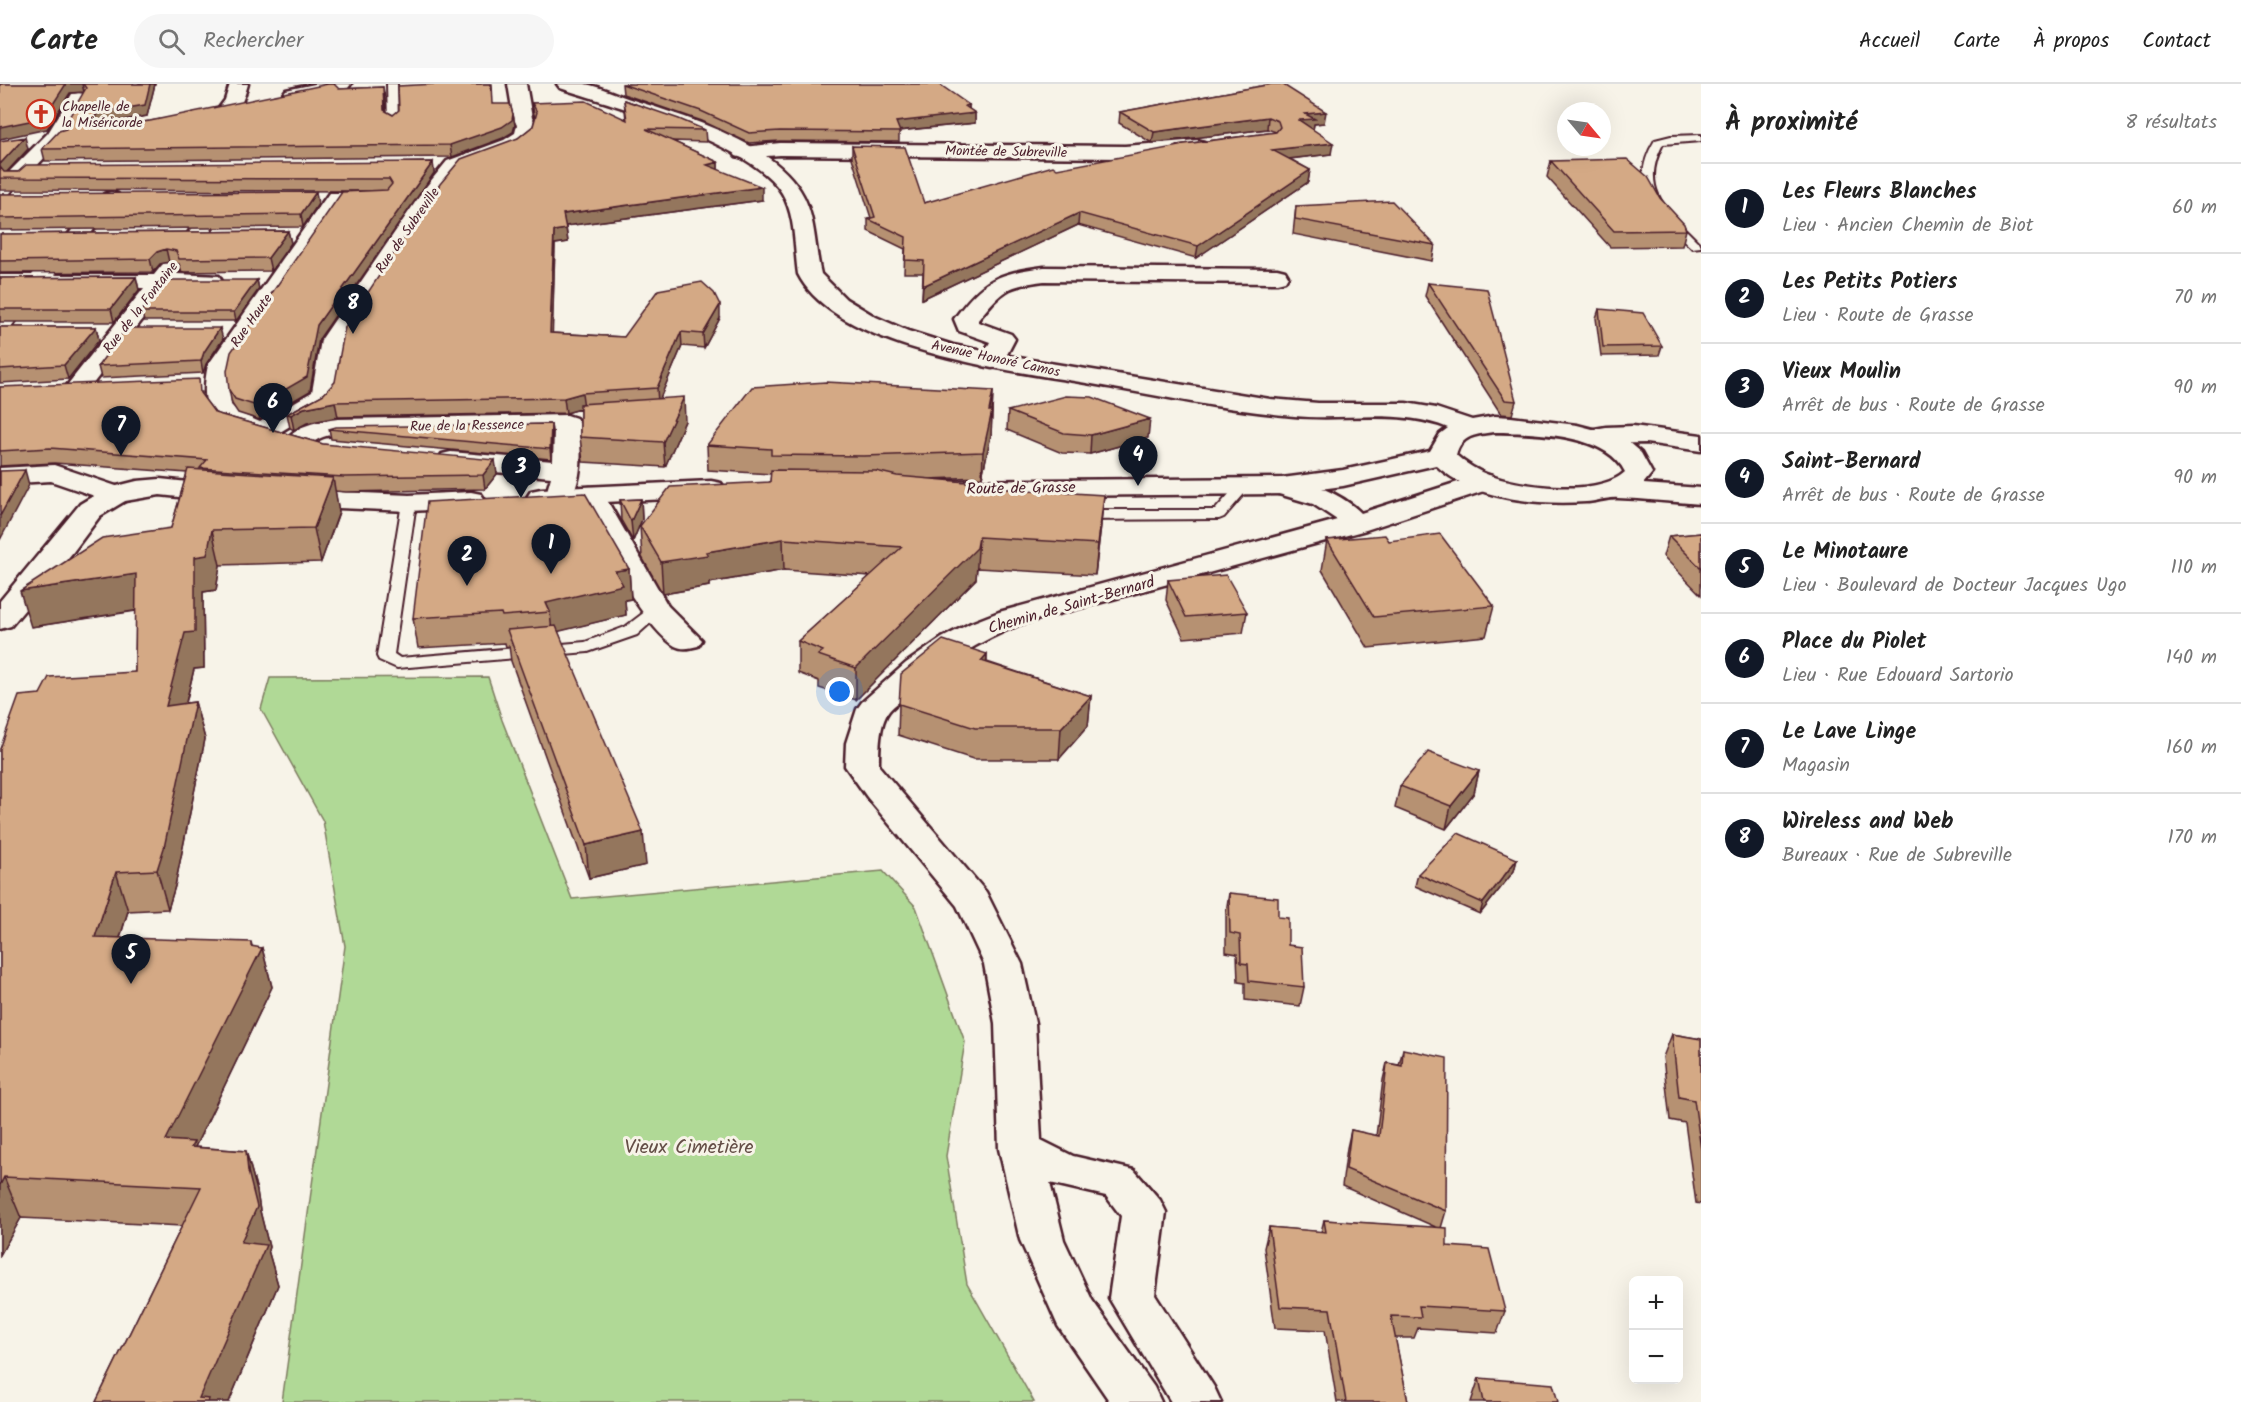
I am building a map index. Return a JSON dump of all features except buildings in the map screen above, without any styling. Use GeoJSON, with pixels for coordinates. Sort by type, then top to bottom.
{"type":"FeatureCollection","features":[{"type":"Feature","properties":{"kind":"street"},"geometry":{"type":"LineString","coordinates":[[228,108],[234,101],[239,84]]}},
{"type":"Feature","properties":{"kind":"street"},"geometry":{"type":"LineString","coordinates":[[273,98],[342,84]]}},
{"type":"Feature","properties":{"kind":"street"},"geometry":{"type":"LineString","coordinates":[[431,165],[454,165],[511,144],[524,136],[527,123],[523,120],[517,84]]}},
{"type":"Feature","properties":{"kind":"street","name":"Avenue Honoré Camos"},"geometry":{"type":"LineString","coordinates":[[566,84],[631,105],[714,137],[770,168],[787,185],[800,206],[810,276],[834,302],[873,325],[901,336],[992,361],[1213,398],[1299,409],[1395,409],[1421,412],[1458,422],[1469,428]]}},
{"type":"Feature","properties":{"kind":"street","name":"Avenue Honoré Camos"},"geometry":{"type":"LineString","coordinates":[[590,84],[631,105]]}},
{"type":"Feature","properties":{"kind":"street"},"geometry":{"type":"LineString","coordinates":[[0,192],[59,135],[78,98]]}},
{"type":"Feature","properties":{"kind":"street"},"geometry":{"type":"LineString","coordinates":[[206,112],[250,103]]}},
{"type":"Feature","properties":{"kind":"street","name":"Montée de Subreville"},"geometry":{"type":"LineString","coordinates":[[743,152],[780,149],[1125,152],[1213,144]]}},
{"type":"Feature","properties":{"kind":"street","name":"Rue de Subreville"},"geometry":{"type":"LineString","coordinates":[[263,432],[279,419],[314,403],[324,395],[333,340],[410,224],[454,165]]}},
{"type":"Feature","properties":{"kind":"street","name":"Rue Haute"},"geometry":{"type":"LineString","coordinates":[[346,451],[297,442],[228,420],[204,383],[220,365],[231,330],[279,280],[299,235],[325,197],[359,196]]}},
{"type":"Feature","properties":{"kind":"street"},"geometry":{"type":"LineString","coordinates":[[0,198],[22,198]]}},
{"type":"Feature","properties":{"kind":"street"},"geometry":{"type":"LineString","coordinates":[[88,198],[134,198]]}},
{"type":"Feature","properties":{"kind":"street"},"geometry":{"type":"LineString","coordinates":[[7,329],[37,282],[111,198]]}},
{"type":"Feature","properties":{"kind":"street","name":"Rue de la Fontaine"},"geometry":{"type":"LineString","coordinates":[[111,387],[65,389],[110,331],[160,281],[196,236],[237,198],[203,198]]}},
{"type":"Feature","properties":{"kind":"street"},"geometry":{"type":"LineString","coordinates":[[172,236],[219,236]]}},
{"type":"Feature","properties":{"kind":"street"},"geometry":{"type":"LineString","coordinates":[[55,238],[100,237]]}},
{"type":"Feature","properties":{"kind":"street"},"geometry":{"type":"LineString","coordinates":[[992,361],[1003,339],[967,326],[966,319],[994,287],[1014,278],[1070,272],[1277,276]]}},
{"type":"Feature","properties":{"kind":"street"},"geometry":{"type":"LineString","coordinates":[[255,280],[279,280]]}},
{"type":"Feature","properties":{"kind":"street"},"geometry":{"type":"LineString","coordinates":[[0,282],[231,281]]}},
{"type":"Feature","properties":{"kind":"street"},"geometry":{"type":"LineString","coordinates":[[110,331],[154,331]]}},
{"type":"Feature","properties":{"kind":"street","name":"Rue de la Ressence"},"geometry":{"type":"LineString","coordinates":[[297,442],[316,430],[338,427],[567,423],[595,418]]}},
{"type":"Feature","properties":{"kind":"street"},"geometry":{"type":"LineString","coordinates":[[563,483],[567,423]]}},
{"type":"Feature","properties":{"kind":"street"},"geometry":{"type":"LineString","coordinates":[[1701,489],[1637,463],[1627,451],[1592,436],[1552,428],[1495,424],[1469,428],[1444,443],[1442,456],[1452,467],[1483,482],[1551,494],[1574,495],[1619,490],[1701,496]]}},
{"type":"Feature","properties":{"kind":"street"},"geometry":{"type":"LineString","coordinates":[[1592,436],[1641,434],[1701,443]]}},
{"type":"Feature","properties":{"kind":"street","name":"Route de Grasse"},"geometry":{"type":"LineString","coordinates":[[929,499],[1004,486],[1282,486],[1343,478],[1442,456]]}},
{"type":"Feature","properties":{"kind":"street"},"geometry":{"type":"LineString","coordinates":[[427,458],[563,483],[590,495],[738,489]]}},
{"type":"Feature","properties":{"kind":"street"},"geometry":{"type":"LineString","coordinates":[[1619,490],[1633,483],[1639,473],[1637,463]]}},
{"type":"Feature","properties":{"kind":"street"},"geometry":{"type":"LineString","coordinates":[[0,476],[54,472],[115,495]]}},
{"type":"Feature","properties":{"kind":"street","name":"Chemin de Saint-Bernard"},"geometry":{"type":"LineString","coordinates":[[1020,1149],[1015,1023],[1002,964],[973,901],[879,790],[862,766],[863,743],[873,710],[917,670],[944,651],[982,629],[1010,618],[1356,524],[1483,482]]}},
{"type":"Feature","properties":{"kind":"street"},"geometry":{"type":"LineString","coordinates":[[0,620],[63,546],[90,510],[115,495],[137,489],[159,487],[258,496],[409,503],[510,498],[563,483]]}},
{"type":"Feature","properties":{"kind":"street"},"geometry":{"type":"LineString","coordinates":[[1282,486],[1331,501],[1356,524]]}},
{"type":"Feature","properties":{"kind":"street"},"geometry":{"type":"LineString","coordinates":[[63,546],[110,521],[157,502],[201,492]]}},
{"type":"Feature","properties":{"kind":"street"},"geometry":{"type":"LineString","coordinates":[[590,495],[656,611],[687,640]]}},
{"type":"Feature","properties":{"kind":"street"},"geometry":{"type":"LineString","coordinates":[[1020,1149],[1042,1240],[1074,1312],[1137,1402]]}},
{"type":"Feature","properties":{"kind":"street"},"geometry":{"type":"LineString","coordinates":[[1020,1149],[1064,1171],[1119,1182],[1144,1212],[1132,1298],[1197,1402]]}},
{"type":"Feature","properties":{"kind":"lane"},"geometry":{"type":"LineString","coordinates":[[392,84],[393,121]]}},
{"type":"Feature","properties":{"kind":"lane"},"geometry":{"type":"LineString","coordinates":[[1696,246],[1658,206],[1646,183],[1647,166],[1659,142],[1671,139],[1701,138]]}},
{"type":"Feature","properties":{"kind":"lane"},"geometry":{"type":"LineString","coordinates":[[1063,514],[1086,516],[1219,514],[1243,487]]}},
{"type":"Feature","properties":{"kind":"lane"},"geometry":{"type":"LineString","coordinates":[[409,503],[385,656],[397,663],[588,647],[631,631],[656,611]]}},
{"type":"Feature","properties":{"kind":"green space","name":"Vieux Cimetière"},"geometry":{"type":"Polygon","coordinates":[[[488,677],[502,720],[572,899],[883,871],[916,907],[965,1042],[946,1156],[967,1284],[1034,1402],[282,1402],[345,946],[323,821],[261,709],[270,678],[488,677]]]}},
{"type":"Feature","properties":{"kind":"place","name":"Chapelle de la Miséricorde"},"geometry":{"type":"Point","coordinates":[41,114]}},
{"type":"Feature","properties":{"kind":"place","name":"Wireless and Web"},"geometry":{"type":"Point","coordinates":[353,334]}},
{"type":"Feature","properties":{"kind":"place","name":"Place du Piolet"},"geometry":{"type":"Point","coordinates":[273,433]}},
{"type":"Feature","properties":{"kind":"place","name":"Le Lave Linge"},"geometry":{"type":"Point","coordinates":[121,456]}},
{"type":"Feature","properties":{"kind":"place","name":"Saint-Bernard"},"geometry":{"type":"Point","coordinates":[1138,486]}},
{"type":"Feature","properties":{"kind":"place","name":"Vieux Moulin"},"geometry":{"type":"Point","coordinates":[521,498]}},
{"type":"Feature","properties":{"kind":"place","name":"Les Fleurs Blanches"},"geometry":{"type":"Point","coordinates":[551,574]}},
{"type":"Feature","properties":{"kind":"place","name":"Les Petits Potiers"},"geometry":{"type":"Point","coordinates":[467,586]}},
{"type":"Feature","properties":{"kind":"place","name":"Le Minotaure"},"geometry":{"type":"Point","coordinates":[131,984]}}]}
